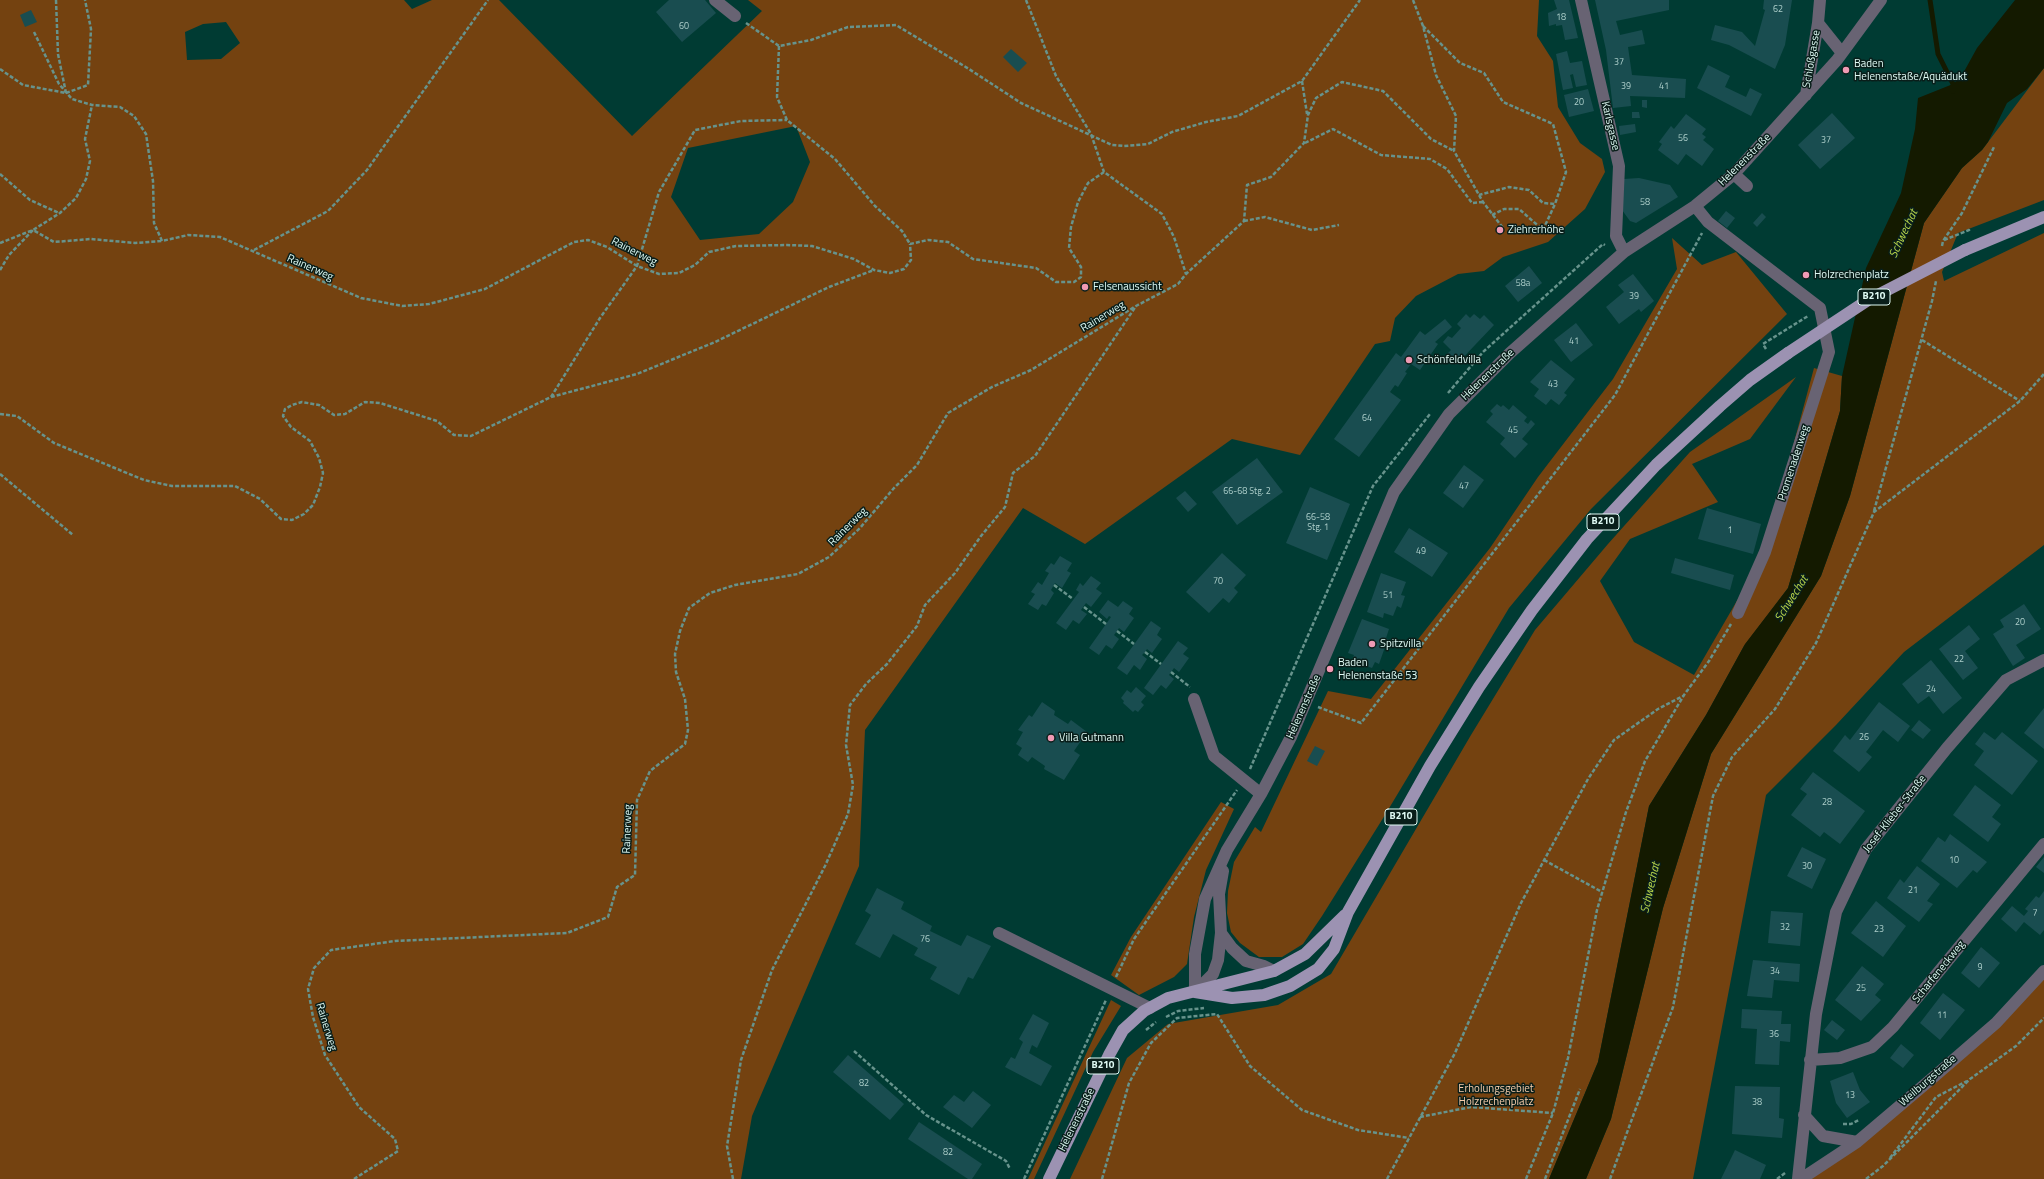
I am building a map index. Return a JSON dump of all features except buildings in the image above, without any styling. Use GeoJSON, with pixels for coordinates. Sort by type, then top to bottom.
{"type":"FeatureCollection","features":[{"type":"Feature","properties":{"kind":"main road","name":"B210"},"geometry":{"type":"LineString","coordinates":[[1195,992],[1232,998],[1264,995],[1290,986],[1318,968],[1334,949],[1348,912],[1407,806],[1456,724],[1506,647],[1559,576],[1616,508],[1681,441],[1750,380],[1868,300],[1965,250],[2044,217]]}},
{"type":"Feature","properties":{"kind":"main road","name":"B210"},"geometry":{"type":"LineString","coordinates":[[1274,971],[1305,954],[1348,912]]}},
{"type":"Feature","properties":{"kind":"main road","name":"Helenenstraße"},"geometry":{"type":"LineString","coordinates":[[1049,1179],[1108,1055],[1123,1030],[1144,1011],[1168,998],[1274,971]]}},
{"type":"Feature","properties":{"kind":"street"},"geometry":{"type":"LineString","coordinates":[[716,0],[735,16]]}},
{"type":"Feature","properties":{"kind":"street","name":"Karlsgasse"},"geometry":{"type":"LineString","coordinates":[[1581,0],[1619,166],[1616,236],[1624,252]]}},
{"type":"Feature","properties":{"kind":"street","name":"Schloßgasse"},"geometry":{"type":"LineString","coordinates":[[1806,95],[1818,23],[1820,0]]}},
{"type":"Feature","properties":{"kind":"street","name":"Helenenstraße"},"geometry":{"type":"LineString","coordinates":[[1195,992],[1195,954],[1205,899],[1227,850],[1261,794],[1291,737],[1394,492],[1444,420],[1510,353],[1624,252],[1695,206],[1734,174],[1806,95],[1842,52],[1881,0]]}},
{"type":"Feature","properties":{"kind":"street","name":"Schloßgasse"},"geometry":{"type":"LineString","coordinates":[[1818,23],[1842,52]]}},
{"type":"Feature","properties":{"kind":"street"},"geometry":{"type":"LineString","coordinates":[[1734,174],[1747,186]]}},
{"type":"Feature","properties":{"kind":"street"},"geometry":{"type":"LineString","coordinates":[[1695,206],[1708,222]]}},
{"type":"Feature","properties":{"kind":"street","name":"Promenadenweg"},"geometry":{"type":"LineString","coordinates":[[1708,222],[1820,308],[1829,352],[1765,552],[1738,613]]}},
{"type":"Feature","properties":{"kind":"street","name":"Josef-Klieber-Straße"},"geometry":{"type":"LineString","coordinates":[[1798,1179],[1816,1014],[1836,912],[1866,849],[1947,748],[2006,680],[2044,660]]}},
{"type":"Feature","properties":{"kind":"street"},"geometry":{"type":"LineString","coordinates":[[1194,699],[1214,756],[1261,794]]}},
{"type":"Feature","properties":{"kind":"street","name":"Scharfeneckweg"},"geometry":{"type":"LineString","coordinates":[[1810,1060],[1840,1058],[1872,1047],[1893,1027],[2044,844]]}},
{"type":"Feature","properties":{"kind":"street","name":"Helenenstraße"},"geometry":{"type":"LineString","coordinates":[[1195,992],[1213,974],[1218,960],[1221,933],[1219,894],[1227,850]]}},
{"type":"Feature","properties":{"kind":"street"},"geometry":{"type":"LineString","coordinates":[[999,933],[1150,1008]]}},
{"type":"Feature","properties":{"kind":"street"},"geometry":{"type":"LineString","coordinates":[[1221,933],[1232,948],[1246,961],[1264,966],[1274,971]]}},
{"type":"Feature","properties":{"kind":"street","name":"Weilburgstraße"},"geometry":{"type":"LineString","coordinates":[[1801,1179],[1857,1142],[1996,1023],[2044,970]]}},
{"type":"Feature","properties":{"kind":"street"},"geometry":{"type":"LineString","coordinates":[[1804,1115],[1823,1136],[1857,1142]]}},
{"type":"Feature","properties":{"kind":"path"},"geometry":{"type":"LineString","coordinates":[[56,0],[58,54],[66,93]]}},
{"type":"Feature","properties":{"kind":"path"},"geometry":{"type":"LineString","coordinates":[[0,69],[23,85],[66,93],[88,85],[91,29],[85,0]]}},
{"type":"Feature","properties":{"kind":"path"},"geometry":{"type":"LineString","coordinates":[[254,250],[328,211],[362,175],[488,0]]}},
{"type":"Feature","properties":{"kind":"path"},"geometry":{"type":"LineString","coordinates":[[1026,0],[1056,76],[1091,134],[1104,172],[1162,214],[1174,236],[1186,274]]}},
{"type":"Feature","properties":{"kind":"path"},"geometry":{"type":"LineString","coordinates":[[735,16],[779,46],[811,40],[848,27],[896,25],[969,69],[1021,103],[1112,145],[1124,146],[1148,144],[1172,132],[1206,122],[1238,116],[1302,81],[1360,0]]}},
{"type":"Feature","properties":{"kind":"path"},"geometry":{"type":"LineString","coordinates":[[1412,0],[1423,26],[1436,75],[1456,116],[1454,151]]}},
{"type":"Feature","properties":{"kind":"path"},"geometry":{"type":"LineString","coordinates":[[1423,26],[1460,63],[1484,73],[1503,102],[1552,124],[1566,172],[1555,204],[1543,230],[1519,209],[1504,209],[1492,215]]}},
{"type":"Feature","properties":{"kind":"path"},"geometry":{"type":"LineString","coordinates":[[34,32],[59,84],[72,99],[92,105],[120,107],[134,116],[146,134],[153,181],[154,223],[162,241]]}},
{"type":"Feature","properties":{"kind":"path"},"geometry":{"type":"LineString","coordinates":[[779,46],[777,97],[788,120],[835,159],[875,206],[902,231],[910,244],[928,240],[948,242],[973,259],[1036,268],[1056,282],[1074,282],[1081,278],[1082,274],[1081,267],[1069,248],[1071,227],[1078,202],[1088,183],[1104,172]]}},
{"type":"Feature","properties":{"kind":"path"},"geometry":{"type":"LineString","coordinates":[[1302,81],[1308,115]]}},
{"type":"Feature","properties":{"kind":"path"},"geometry":{"type":"LineString","coordinates":[[1304,143],[1308,115],[1316,98],[1342,82],[1383,92],[1431,139],[1454,151],[1483,202],[1503,228]]}},
{"type":"Feature","properties":{"kind":"path"},"geometry":{"type":"LineString","coordinates":[[0,243],[33,230],[60,213],[76,198],[86,179],[90,161],[85,139],[92,105]]}},
{"type":"Feature","properties":{"kind":"path"},"geometry":{"type":"LineString","coordinates":[[551,397],[600,318],[637,266],[659,192],[695,130],[741,121],[788,120]]}},
{"type":"Feature","properties":{"kind":"path"},"geometry":{"type":"LineString","coordinates":[[1339,225],[1312,230],[1265,217],[1244,221],[1247,185],[1271,177],[1304,143],[1333,129],[1382,155],[1430,159],[1447,169],[1472,204],[1483,202]]}},
{"type":"Feature","properties":{"kind":"path"},"geometry":{"type":"LineString","coordinates":[[1942,248],[1943,241],[1962,213],[1994,147]]}},
{"type":"Feature","properties":{"kind":"path"},"geometry":{"type":"LineString","coordinates":[[0,174],[30,200],[60,213]]}},
{"type":"Feature","properties":{"kind":"path"},"geometry":{"type":"LineString","coordinates":[[1479,195],[1509,187],[1528,190],[1543,203],[1555,204]]}},
{"type":"Feature","properties":{"kind":"path","name":"Rainerweg"},"geometry":{"type":"LineString","coordinates":[[354,1179],[398,1152],[395,1139],[359,1106],[325,1055],[313,1017],[308,989],[314,968],[331,950],[394,941],[567,933],[608,917],[617,887],[635,876],[637,800],[650,771],[685,744],[688,730],[685,699],[676,672],[675,654],[680,631],[689,608],[710,593],[735,585],[798,574],[829,557],[860,528],[894,488],[917,465],[948,413],[992,387],[1031,370],[1136,306],[1178,284],[1186,274],[1244,221]]}},
{"type":"Feature","properties":{"kind":"path"},"geometry":{"type":"LineString","coordinates":[[1306,702],[1361,723],[1615,395],[1708,222]]}},
{"type":"Feature","properties":{"kind":"path"},"geometry":{"type":"LineString","coordinates":[[0,270],[9,254],[33,230]]}},
{"type":"Feature","properties":{"kind":"path","name":"Rainerweg"},"geometry":{"type":"LineString","coordinates":[[33,230],[54,242],[91,238],[135,243],[162,241],[188,235],[220,237],[254,250],[308,277],[361,298],[402,306],[429,304],[485,289],[574,242],[588,240],[607,248],[637,266],[659,274],[679,273],[696,265],[709,252],[736,246],[812,246],[854,259],[874,270],[890,273],[904,269],[912,260],[910,244]]}},
{"type":"Feature","properties":{"kind":"path"},"geometry":{"type":"LineString","coordinates":[[1943,241],[1969,230],[1970,233]]}},
{"type":"Feature","properties":{"kind":"path"},"geometry":{"type":"LineString","coordinates":[[1448,394],[1483,352],[1603,244],[1624,252]]}},
{"type":"Feature","properties":{"kind":"path"},"geometry":{"type":"LineString","coordinates":[[0,414],[17,416],[54,443],[144,480],[172,486],[235,486],[260,499],[281,519],[292,520],[304,514],[313,505],[320,487],[323,473],[319,458],[310,441],[290,428],[283,416],[285,409],[292,405],[302,402],[318,405],[334,415],[345,414],[364,402],[380,403],[437,422],[454,435],[471,436],[551,397],[637,374],[715,342],[829,287],[874,270]]}},
{"type":"Feature","properties":{"kind":"path"},"geometry":{"type":"LineString","coordinates":[[1610,1179],[1673,1007],[1713,796],[1732,757],[1775,709],[1816,643],[1874,512],[1922,340],[1936,279]]}},
{"type":"Feature","properties":{"kind":"path"},"geometry":{"type":"LineString","coordinates":[[732,1179],[727,1146],[742,1060],[772,970],[825,866],[848,814],[853,785],[846,745],[850,705],[866,684],[887,664],[913,632],[917,626],[925,605],[955,573],[981,536],[1005,507],[1014,473],[1035,456],[1136,306]]}},
{"type":"Feature","properties":{"kind":"path"},"geometry":{"type":"LineString","coordinates":[[1766,349],[1763,344],[1806,317]]}},
{"type":"Feature","properties":{"kind":"path"},"geometry":{"type":"LineString","coordinates":[[1922,340],[2020,401]]}},
{"type":"Feature","properties":{"kind":"path"},"geometry":{"type":"LineString","coordinates":[[1874,512],[2020,401],[2044,374]]}},
{"type":"Feature","properties":{"kind":"path"},"geometry":{"type":"LineString","coordinates":[[1024,1179],[1134,939],[1244,780],[1373,486],[1432,412]]}},
{"type":"Feature","properties":{"kind":"path"},"geometry":{"type":"LineString","coordinates":[[0,474],[73,535]]}},
{"type":"Feature","properties":{"kind":"path"},"geometry":{"type":"LineString","coordinates":[[1054,585],[1073,599]]}},
{"type":"Feature","properties":{"kind":"path"},"geometry":{"type":"LineString","coordinates":[[1084,607],[1106,624]]}},
{"type":"Feature","properties":{"kind":"path"},"geometry":{"type":"LineString","coordinates":[[1526,1179],[1553,1113],[1568,1058],[1602,892],[1626,812],[1645,761],[1684,695],[1710,661],[1738,613]]}},
{"type":"Feature","properties":{"kind":"path"},"geometry":{"type":"LineString","coordinates":[[1117,631],[1134,644]]}},
{"type":"Feature","properties":{"kind":"path"},"geometry":{"type":"LineString","coordinates":[[1145,652],[1161,664]]}},
{"type":"Feature","properties":{"kind":"path"},"geometry":{"type":"LineString","coordinates":[[1387,1179],[1455,1053],[1521,903],[1588,778],[1614,740],[1658,709],[1684,695]]}},
{"type":"Feature","properties":{"kind":"path"},"geometry":{"type":"LineString","coordinates":[[1544,860],[1602,892]]}},
{"type":"Feature","properties":{"kind":"path"},"geometry":{"type":"LineString","coordinates":[[1145,1031],[1156,1022],[1178,1011],[1209,1008]]}},
{"type":"Feature","properties":{"kind":"path"},"geometry":{"type":"LineString","coordinates":[[1102,1179],[1129,1083],[1151,1043],[1177,1018],[1216,1014],[1250,1066],[1302,1110],[1358,1130],[1409,1138]]}},
{"type":"Feature","properties":{"kind":"path"},"geometry":{"type":"LineString","coordinates":[[1870,1179],[1970,1080],[2016,1046],[2044,1018]]}},
{"type":"Feature","properties":{"kind":"path"},"geometry":{"type":"LineString","coordinates":[[854,1051],[926,1116],[1006,1161],[1010,1169]]}},
{"type":"Feature","properties":{"kind":"path"},"geometry":{"type":"LineString","coordinates":[[1883,1166],[1936,1097],[1970,1080]]}},
{"type":"Feature","properties":{"kind":"path"},"geometry":{"type":"LineString","coordinates":[[1545,1179],[1580,1089]]}},
{"type":"Feature","properties":{"kind":"path"},"geometry":{"type":"LineString","coordinates":[[1420,1117],[1471,1107],[1553,1113]]}},
{"type":"Feature","properties":{"kind":"path"},"geometry":{"type":"LineString","coordinates":[[1841,1124],[1851,1124],[1865,1117]]}},
{"type":"Feature","properties":{"kind":"path"},"geometry":{"type":"LineString","coordinates":[[1777,1179],[1785,1173],[1787,1165]]}},
{"type":"Feature","properties":{"kind":"path"},"geometry":{"type":"LineString","coordinates":[[1389,1174],[1392,1179]]}},
{"type":"Feature","properties":{"kind":"path"},"geometry":{"type":"LineString","coordinates":[[1866,1179],[1872,1176]]}},
{"type":"Feature","properties":{"kind":"green space"},"geometry":{"type":"Polygon","coordinates":[[[0,0],[404,0],[412,9],[432,0],[499,0],[632,136],[762,11],[748,0],[1539,0],[1537,36],[1553,61],[1558,107],[1580,143],[1602,159],[1605,172],[1585,209],[1548,242],[1503,257],[1484,271],[1458,274],[1416,296],[1395,318],[1390,341],[1375,344],[1300,455],[1232,439],[1085,544],[1023,508],[865,730],[859,866],[752,1116],[741,1179],[0,1179],[0,0]],[[226,22],[203,24],[185,32],[187,60],[221,59],[240,43],[226,22]],[[796,126],[688,148],[671,197],[700,240],[759,234],[793,202],[810,162],[796,126]]]}},
{"type":"Feature","properties":{"kind":"green space"},"geometry":{"type":"Polygon","coordinates":[[[2044,68],[2044,200],[1958,233],[1942,272],[1944,281],[2044,233],[2044,545],[1904,652],[1836,725],[1766,795],[1693,1179],[1586,1179],[1611,1119],[1663,908],[1711,754],[1821,576],[1850,496],[1924,223],[1962,168],[1982,150],[2044,68]]]}},
{"type":"Feature","properties":{"kind":"green space"},"geometry":{"type":"Polygon","coordinates":[[[1672,238],[1702,265],[1736,252],[1787,314],[1591,509],[1509,608],[1385,815],[1303,944],[1282,957],[1259,957],[1240,943],[1231,932],[1227,913],[1228,891],[1234,862],[1255,827],[1261,832],[1328,691],[1371,699],[1490,548],[1538,477],[1613,379],[1677,269],[1672,238]]]}},
{"type":"Feature","properties":{"kind":"green space","name":"Erholungsgebiet Holzrechenplatz"},"geometry":{"type":"Polygon","coordinates":[[[1814,368],[1842,376],[1840,411],[1788,588],[1744,646],[1706,715],[1649,806],[1598,1062],[1549,1179],[1070,1179],[1127,1058],[1168,1024],[1278,1005],[1331,974],[1471,735],[1535,630],[1608,544],[1690,452],[1796,377],[1750,439],[1692,464],[1718,502],[1630,539],[1600,581],[1634,642],[1694,675],[1749,580],[1772,524],[1814,368]]]}},
{"type":"Feature","properties":{"kind":"green space"},"geometry":{"type":"Polygon","coordinates":[[[1221,802],[1234,809],[1206,870],[1194,917],[1187,964],[1174,977],[1139,995],[1111,975],[1131,937],[1221,802]]]}},
{"type":"Feature","properties":{"kind":"green space"},"geometry":{"type":"Polygon","coordinates":[[[2044,975],[2044,1179],[1809,1179],[2044,975]]]}},
{"type":"Feature","properties":{"kind":"green space"},"geometry":{"type":"Polygon","coordinates":[[[1111,1000],[1121,1006],[1093,1052],[1034,1179],[1028,1179],[1111,1000]]]}},
{"type":"Feature","properties":{"kind":"water","name":"Schwechat"},"geometry":{"type":"Polygon","coordinates":[[[2015,0],[2044,0],[2044,68],[2027,89],[2007,103],[1988,142],[1982,150],[1962,168],[1924,223],[1850,496],[1821,576],[1711,754],[1663,908],[1611,1119],[1586,1179],[1549,1179],[1598,1062],[1649,806],[1706,715],[1745,644],[1788,588],[1840,411],[1842,376],[1866,268],[1901,193],[1915,129],[1918,98],[1953,84],[1961,77],[1977,48],[2015,0]]]}},
{"type":"Feature","properties":{"kind":"waterway"},"geometry":{"type":"LineString","coordinates":[[1930,0],[1938,54],[1953,84],[1953,91]]}},
{"type":"Feature","properties":{"kind":"place","name":"Baden Helenenstaße/Aquädukt"},"geometry":{"type":"Point","coordinates":[1846,70]}},
{"type":"Feature","properties":{"kind":"place","name":"Ziehrerhöhe"},"geometry":{"type":"Point","coordinates":[1500,230]}},
{"type":"Feature","properties":{"kind":"place","name":"Holzrechenplatz"},"geometry":{"type":"Point","coordinates":[1806,275]}},
{"type":"Feature","properties":{"kind":"place","name":"Felsenaussicht"},"geometry":{"type":"Point","coordinates":[1085,287]}},
{"type":"Feature","properties":{"kind":"place","name":"Schönfeldvilla"},"geometry":{"type":"Point","coordinates":[1409,360]}},
{"type":"Feature","properties":{"kind":"place","name":"Spitzvilla"},"geometry":{"type":"Point","coordinates":[1372,644]}},
{"type":"Feature","properties":{"kind":"place","name":"Baden Helenenstaße 53"},"geometry":{"type":"Point","coordinates":[1330,669]}},
{"type":"Feature","properties":{"kind":"place","name":"Villa Gutmann"},"geometry":{"type":"Point","coordinates":[1051,738]}}]}
